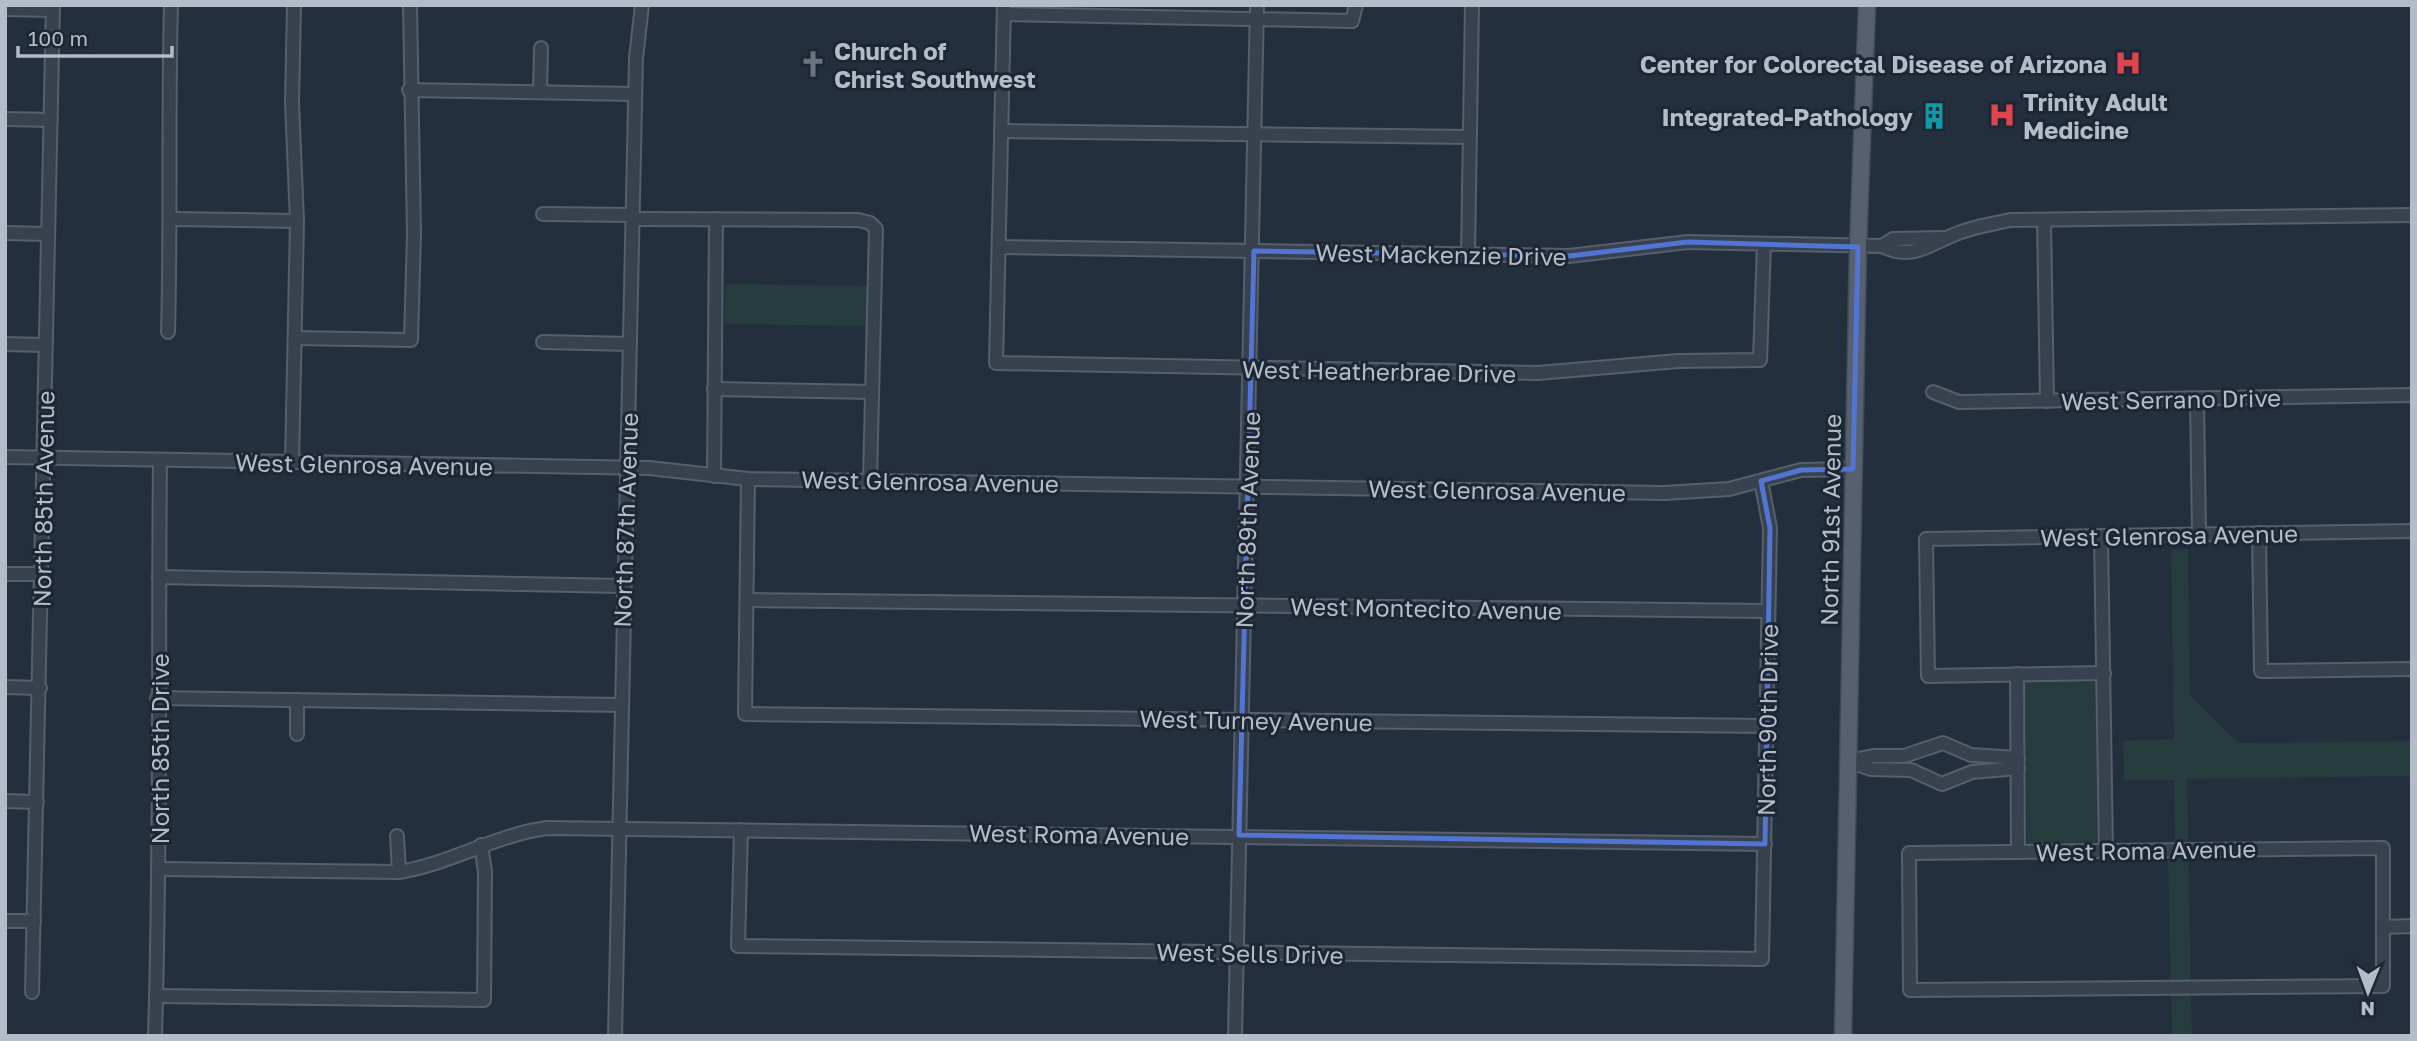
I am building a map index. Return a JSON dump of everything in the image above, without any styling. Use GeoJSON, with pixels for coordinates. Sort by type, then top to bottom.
{"type":"FeatureCollection","features":[{"type":"Feature","properties":{"kind":"main road","name":"North 91st Avenue"},"geometry":{"type":"LineString","coordinates":[[1843,1036],[1858,247],[1867,5]]}},
{"type":"Feature","properties":{"kind":"street"},"geometry":{"type":"LineString","coordinates":[[168,332],[172,219],[170,5]]}},
{"type":"Feature","properties":{"kind":"street"},"geometry":{"type":"LineString","coordinates":[[292,463],[298,221],[292,103],[294,5]]}},
{"type":"Feature","properties":{"kind":"street"},"geometry":{"type":"LineString","coordinates":[[295,338],[411,340],[414,169],[410,5]]}},
{"type":"Feature","properties":{"kind":"street","name":"North 87th Avenue"},"geometry":{"type":"LineString","coordinates":[[615,1036],[622,586],[635,94],[637,36],[642,5]]}},
{"type":"Feature","properties":{"kind":"street"},"geometry":{"type":"LineString","coordinates":[[999,247],[1004,9],[1257,11],[1352,21],[1356,5]]}},
{"type":"Feature","properties":{"kind":"street"},"geometry":{"type":"LineString","coordinates":[[1468,254],[1472,5]]}},
{"type":"Feature","properties":{"kind":"street"},"geometry":{"type":"LineString","coordinates":[[5,9],[53,8]]}},
{"type":"Feature","properties":{"kind":"street","name":"North 85th Avenue"},"geometry":{"type":"LineString","coordinates":[[32,992],[53,8]]}},
{"type":"Feature","properties":{"kind":"street","name":"North 89th Avenue"},"geometry":{"type":"LineString","coordinates":[[1235,1036],[1243,606],[1252,369],[1257,11]]}},
{"type":"Feature","properties":{"kind":"street"},"geometry":{"type":"LineString","coordinates":[[540,92],[541,48]]}},
{"type":"Feature","properties":{"kind":"street"},"geometry":{"type":"LineString","coordinates":[[410,90],[635,94]]}},
{"type":"Feature","properties":{"kind":"street"},"geometry":{"type":"LineString","coordinates":[[5,119],[51,120]]}},
{"type":"Feature","properties":{"kind":"street"},"geometry":{"type":"LineString","coordinates":[[1001,131],[1469,137]]}},
{"type":"Feature","properties":{"kind":"street"},"geometry":{"type":"LineString","coordinates":[[543,214],[858,220],[870,223],[876,229],[870,480]]}},
{"type":"Feature","properties":{"kind":"street","name":"West Mackenzie Drive"},"geometry":{"type":"LineString","coordinates":[[999,247],[1569,256],[1688,242],[1882,246],[1893,239],[1946,237],[2010,220],[2412,215]]}},
{"type":"Feature","properties":{"kind":"street"},"geometry":{"type":"LineString","coordinates":[[172,219],[298,221]]}},
{"type":"Feature","properties":{"kind":"street"},"geometry":{"type":"LineString","coordinates":[[714,476],[716,219]]}},
{"type":"Feature","properties":{"kind":"street"},"geometry":{"type":"LineString","coordinates":[[2044,220],[2047,401]]}},
{"type":"Feature","properties":{"kind":"street"},"geometry":{"type":"LineString","coordinates":[[5,233],[48,234]]}},
{"type":"Feature","properties":{"kind":"street","name":"West Heatherbrae Drive"},"geometry":{"type":"LineString","coordinates":[[999,247],[996,363],[1538,373],[1678,361],[1760,360],[1764,244]]}},
{"type":"Feature","properties":{"kind":"street"},"geometry":{"type":"LineString","coordinates":[[543,342],[630,344]]}},
{"type":"Feature","properties":{"kind":"street"},"geometry":{"type":"LineString","coordinates":[[5,344],[44,345]]}},
{"type":"Feature","properties":{"kind":"street"},"geometry":{"type":"LineString","coordinates":[[714,389],[872,392]]}},
{"type":"Feature","properties":{"kind":"street","name":"West Serrano Drive"},"geometry":{"type":"LineString","coordinates":[[1933,392],[1959,402],[2412,395]]}},
{"type":"Feature","properties":{"kind":"street"},"geometry":{"type":"LineString","coordinates":[[2197,400],[2199,534]]}},
{"type":"Feature","properties":{"kind":"street","name":"West Glenrosa Avenue"},"geometry":{"type":"LineString","coordinates":[[5,457],[626,467],[748,479],[1676,493],[1729,489],[1801,470],[1853,468]]}},
{"type":"Feature","properties":{"kind":"street","name":"North 85th Drive"},"geometry":{"type":"LineString","coordinates":[[155,1036],[159,869],[157,698],[160,461]]}},
{"type":"Feature","properties":{"kind":"street"},"geometry":{"type":"LineString","coordinates":[[748,479],[748,600]]}},
{"type":"Feature","properties":{"kind":"street","name":"North 90th Drive"},"geometry":{"type":"LineString","coordinates":[[1761,481],[1770,528],[1762,959]]}},
{"type":"Feature","properties":{"kind":"street","name":"West Glenrosa Avenue"},"geometry":{"type":"LineString","coordinates":[[2017,674],[1928,676],[1926,539],[2412,531]]}},
{"type":"Feature","properties":{"kind":"street"},"geometry":{"type":"LineString","coordinates":[[2259,533],[2261,671],[2412,669]]}},
{"type":"Feature","properties":{"kind":"street"},"geometry":{"type":"LineString","coordinates":[[2101,536],[2106,851]]}},
{"type":"Feature","properties":{"kind":"street"},"geometry":{"type":"LineString","coordinates":[[5,573],[42,574]]}},
{"type":"Feature","properties":{"kind":"street"},"geometry":{"type":"LineString","coordinates":[[159,578],[622,586]]}},
{"type":"Feature","properties":{"kind":"street","name":"West Montecito Avenue"},"geometry":{"type":"LineString","coordinates":[[748,600],[1768,611]]}},
{"type":"Feature","properties":{"kind":"street","name":"West Turney Avenue"},"geometry":{"type":"LineString","coordinates":[[748,600],[746,714],[1767,726]]}},
{"type":"Feature","properties":{"kind":"street"},"geometry":{"type":"LineString","coordinates":[[2018,852],[2017,674],[2104,673]]}},
{"type":"Feature","properties":{"kind":"street"},"geometry":{"type":"LineString","coordinates":[[5,687],[40,688]]}},
{"type":"Feature","properties":{"kind":"street"},"geometry":{"type":"LineString","coordinates":[[157,698],[621,705]]}},
{"type":"Feature","properties":{"kind":"street"},"geometry":{"type":"LineString","coordinates":[[297,700],[297,734]]}},
{"type":"Feature","properties":{"kind":"street"},"geometry":{"type":"LineString","coordinates":[[1848,761],[1873,756],[1904,756],[1943,743],[1971,755],[2018,763]]}},
{"type":"Feature","properties":{"kind":"street"},"geometry":{"type":"LineString","coordinates":[[1961,750],[1964,775]]}},
{"type":"Feature","properties":{"kind":"street"},"geometry":{"type":"LineString","coordinates":[[1848,761],[1871,769],[1911,770],[1942,784],[1964,775],[2018,763]]}},
{"type":"Feature","properties":{"kind":"street"},"geometry":{"type":"LineString","coordinates":[[5,801],[37,802]]}},
{"type":"Feature","properties":{"kind":"street","name":"West Roma Avenue"},"geometry":{"type":"LineString","coordinates":[[159,869],[399,873],[436,864],[481,845],[547,828],[1239,835],[1765,845]]}},
{"type":"Feature","properties":{"kind":"street","name":"West Sells Drive"},"geometry":{"type":"LineString","coordinates":[[741,830],[738,946],[1762,959]]}},
{"type":"Feature","properties":{"kind":"street"},"geometry":{"type":"LineString","coordinates":[[397,836],[399,873]]}},
{"type":"Feature","properties":{"kind":"street"},"geometry":{"type":"LineString","coordinates":[[156,996],[484,1000],[485,872],[481,845]]}},
{"type":"Feature","properties":{"kind":"street","name":"West Roma Avenue"},"geometry":{"type":"LineString","coordinates":[[2383,848],[2383,986],[1910,990],[1909,853],[2106,851],[2383,848]]}},
{"type":"Feature","properties":{"kind":"street"},"geometry":{"type":"LineString","coordinates":[[5,920],[34,921]]}},
{"type":"Feature","properties":{"kind":"street"},"geometry":{"type":"LineString","coordinates":[[2384,927],[2412,926]]}},
{"type":"Feature","properties":{"kind":"highlighted area"},"geometry":{"type":"Polygon","coordinates":[[[1688,242],[1858,247],[1853,469],[1801,470],[1761,481],[1770,528],[1765,844],[1239,835],[1254,251],[1569,256],[1688,242]]]}},
{"type":"Feature","properties":{"kind":"green space"},"geometry":{"type":"Polygon","coordinates":[[[725,284],[867,286],[867,326],[724,324],[725,284]]]}},
{"type":"Feature","properties":{"kind":"green space"},"geometry":{"type":"Polygon","coordinates":[[[2188,549],[2190,695],[2238,743],[2412,741],[2412,780],[2407,776],[2187,779],[2192,1036],[2172,1036],[2168,860],[2175,837],[2174,780],[2124,780],[2123,741],[2174,739],[2171,550],[2188,549]]]}},
{"type":"Feature","properties":{"kind":"green space"},"geometry":{"type":"Polygon","coordinates":[[[2098,680],[2101,843],[2027,845],[2025,681],[2098,680]]]}},
{"type":"Feature","properties":{"kind":"place","name":"Center for Colorectal Disease of Arizona"},"geometry":{"type":"Point","coordinates":[2128,63]}},
{"type":"Feature","properties":{"kind":"place","name":"Church of Christ Southwest"},"geometry":{"type":"Point","coordinates":[813,64]}},
{"type":"Feature","properties":{"kind":"place","name":"Trinity Adult Medicine"},"geometry":{"type":"Point","coordinates":[2002,115]}},
{"type":"Feature","properties":{"kind":"place","name":"Integrated-Pathology"},"geometry":{"type":"Point","coordinates":[1934,116]}}]}
